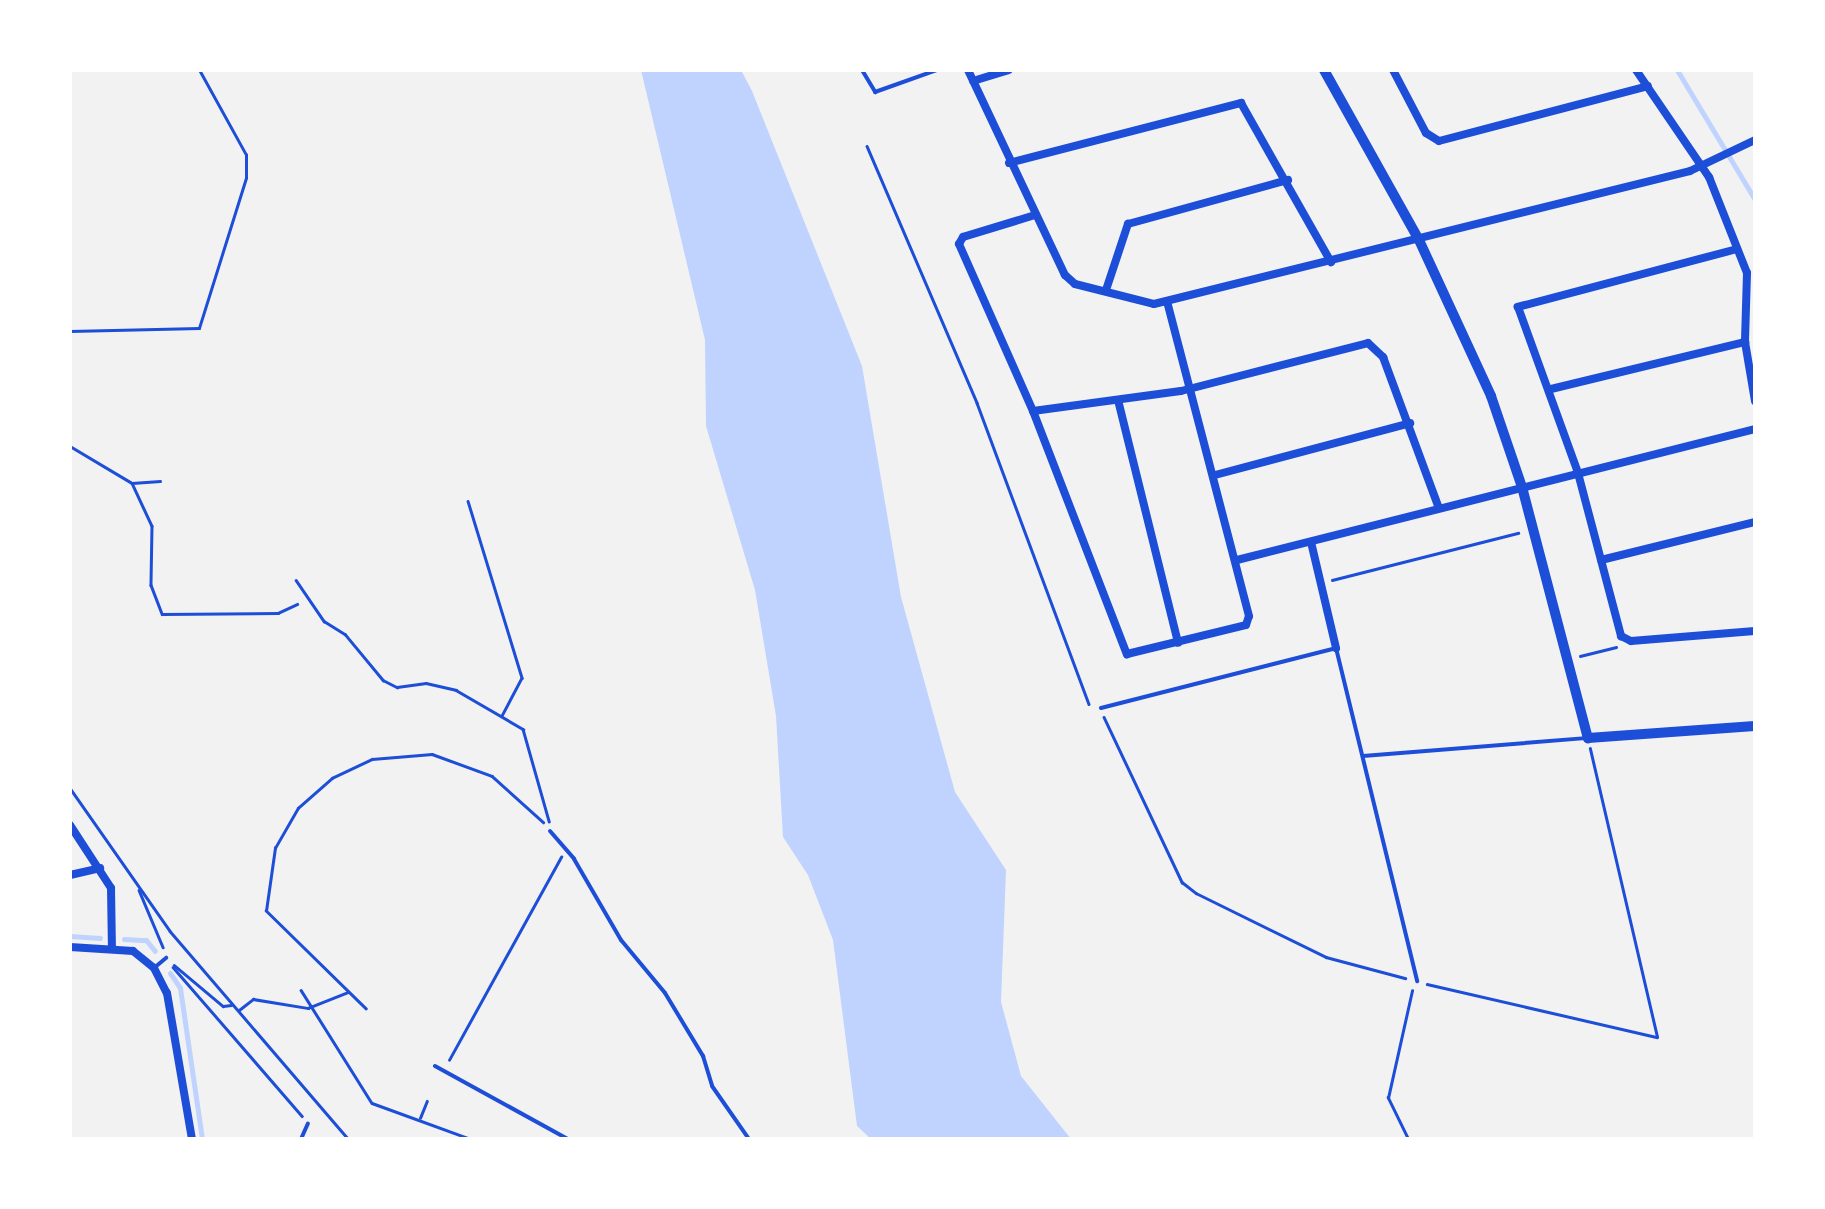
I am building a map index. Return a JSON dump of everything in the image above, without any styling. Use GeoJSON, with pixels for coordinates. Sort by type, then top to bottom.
{"type":"FeatureCollection","features":[{"type":"Feature","properties":{"kind":"street"},"geometry":{"type":"LineString","coordinates":[[968,70],[1009,163],[1070,280],[1168,304],[1702,166],[1755,140]]}},
{"type":"Feature","properties":{"kind":"street"},"geometry":{"type":"LineString","coordinates":[[972,81],[1008,70]]}},
{"type":"Feature","properties":{"kind":"street"},"geometry":{"type":"LineString","coordinates":[[1324,70],[1420,240],[1469,344],[1522,488],[1588,738],[1755,726]]}},
{"type":"Feature","properties":{"kind":"street"},"geometry":{"type":"LineString","coordinates":[[1393,70],[1426,134],[1439,141],[1648,86]]}},
{"type":"Feature","properties":{"kind":"street"},"geometry":{"type":"LineString","coordinates":[[1636,70],[1702,166],[1749,281],[1745,342],[1755,401]]}},
{"type":"Feature","properties":{"kind":"street"},"geometry":{"type":"LineString","coordinates":[[1009,163],[1241,103],[1331,262]]}},
{"type":"Feature","properties":{"kind":"street"},"geometry":{"type":"LineString","coordinates":[[1106,290],[1128,224],[1288,180]]}},
{"type":"Feature","properties":{"kind":"street"},"geometry":{"type":"LineString","coordinates":[[1035,215],[963,236],[959,244],[1033,412],[1120,649],[1131,655],[1246,625],[1237,560],[1168,304]]}},
{"type":"Feature","properties":{"kind":"street"},"geometry":{"type":"LineString","coordinates":[[1737,250],[1518,307],[1552,389],[1625,640],[1755,631]]}},
{"type":"Feature","properties":{"kind":"street"},"geometry":{"type":"LineString","coordinates":[[1552,389],[1745,342]]}},
{"type":"Feature","properties":{"kind":"street"},"geometry":{"type":"LineString","coordinates":[[1033,412],[1193,388],[1368,343],[1383,357],[1439,508]]}},
{"type":"Feature","properties":{"kind":"street"},"geometry":{"type":"LineString","coordinates":[[1118,400],[1178,644]]}},
{"type":"Feature","properties":{"kind":"street"},"geometry":{"type":"LineString","coordinates":[[1215,474],[1410,423]]}},
{"type":"Feature","properties":{"kind":"street"},"geometry":{"type":"LineString","coordinates":[[1237,560],[1755,429]]}},
{"type":"Feature","properties":{"kind":"street"},"geometry":{"type":"LineString","coordinates":[[1601,560],[1755,522]]}},
{"type":"Feature","properties":{"kind":"street"},"geometry":{"type":"LineString","coordinates":[[1311,542],[1336,648]]}},
{"type":"Feature","properties":{"kind":"street"},"geometry":{"type":"LineString","coordinates":[[70,825],[111,888],[112,949]]}},
{"type":"Feature","properties":{"kind":"street"},"geometry":{"type":"LineString","coordinates":[[70,875],[100,868]]}},
{"type":"Feature","properties":{"kind":"street"},"geometry":{"type":"LineString","coordinates":[[70,947],[139,953],[154,968],[166,993],[192,1139]]}},
{"type":"Feature","properties":{"kind":"lane"},"geometry":{"type":"LineString","coordinates":[[862,70],[875,92],[938,70]]}},
{"type":"Feature","properties":{"kind":"lane"},"geometry":{"type":"LineString","coordinates":[[1101,708],[1336,648],[1417,981]]}},
{"type":"Feature","properties":{"kind":"lane"},"geometry":{"type":"LineString","coordinates":[[1362,756],[1588,738]]}},
{"type":"Feature","properties":{"kind":"lane"},"geometry":{"type":"LineString","coordinates":[[550,831],[566,849],[620,940],[665,994],[703,1056],[712,1086],[749,1139]]}},
{"type":"Feature","properties":{"kind":"lane"},"geometry":{"type":"LineString","coordinates":[[154,968],[166,958]]}},
{"type":"Feature","properties":{"kind":"lane"},"geometry":{"type":"LineString","coordinates":[[435,1066],[568,1139]]}},
{"type":"Feature","properties":{"kind":"lane"},"geometry":{"type":"LineString","coordinates":[[302,1139],[308,1123]]}},
{"type":"Feature","properties":{"kind":"path"},"geometry":{"type":"LineString","coordinates":[[70,331],[199,328],[246,178],[246,155],[199,70]]}},
{"type":"Feature","properties":{"kind":"path"},"geometry":{"type":"LineString","coordinates":[[867,146],[977,403],[1090,706],[1101,708],[1182,882],[1196,893],[1326,957],[1657,1038],[1588,738]]}},
{"type":"Feature","properties":{"kind":"path"},"geometry":{"type":"LineString","coordinates":[[70,446],[132,482],[160,482]]}},
{"type":"Feature","properties":{"kind":"path"},"geometry":{"type":"LineString","coordinates":[[132,482],[152,526],[151,585],[162,614],[278,613],[297,604]]}},
{"type":"Feature","properties":{"kind":"path"},"geometry":{"type":"LineString","coordinates":[[468,500],[522,678],[502,716]]}},
{"type":"Feature","properties":{"kind":"path"},"geometry":{"type":"LineString","coordinates":[[1321,583],[1524,531]]}},
{"type":"Feature","properties":{"kind":"path"},"geometry":{"type":"LineString","coordinates":[[296,580],[324,621],[345,634],[383,680],[397,688],[426,683],[456,690],[523,729],[550,831]]}},
{"type":"Feature","properties":{"kind":"path"},"geometry":{"type":"LineString","coordinates":[[1577,656],[1625,640]]}},
{"type":"Feature","properties":{"kind":"path"},"geometry":{"type":"LineString","coordinates":[[366,1009],[266,911],[275,848],[298,808],[332,778],[372,759],[432,754],[492,776],[550,831]]}},
{"type":"Feature","properties":{"kind":"path"},"geometry":{"type":"LineString","coordinates":[[70,788],[170,931],[348,1139]]}},
{"type":"Feature","properties":{"kind":"path"},"geometry":{"type":"LineString","coordinates":[[444,1070],[566,849]]}},
{"type":"Feature","properties":{"kind":"path"},"geometry":{"type":"LineString","coordinates":[[166,958],[308,1123]]}},
{"type":"Feature","properties":{"kind":"path"},"geometry":{"type":"LineString","coordinates":[[1408,1139],[1388,1098],[1396,1041],[1417,981]]}},
{"type":"Feature","properties":{"kind":"path"},"geometry":{"type":"LineString","coordinates":[[300,990],[372,1103],[471,1139]]}},
{"type":"Feature","properties":{"kind":"path"},"geometry":{"type":"LineString","coordinates":[[238,1011],[254,998],[308,1008],[348,992]]}},
{"type":"Feature","properties":{"kind":"path"},"geometry":{"type":"LineString","coordinates":[[419,1120],[427,1101]]}},
{"type":"Feature","properties":{"kind":"water"},"geometry":{"type":"Polygon","coordinates":[[[641,70],[741,70],[752,91],[862,366],[901,597],[955,792],[1006,870],[1001,1002],[1021,1076],[1071,1139],[871,1139],[857,1126],[833,940],[808,875],[783,837],[776,716],[755,590],[706,426],[705,340],[641,70]]]}},
{"type":"Feature","properties":{"kind":"waterway"},"geometry":{"type":"LineString","coordinates":[[1677,70],[1755,200]]}},
{"type":"Feature","properties":{"kind":"waterway"},"geometry":{"type":"LineString","coordinates":[[70,936],[100,938]]}},
{"type":"Feature","properties":{"kind":"waterway"},"geometry":{"type":"LineString","coordinates":[[124,939],[146,940],[155,951]]}},
{"type":"Feature","properties":{"kind":"waterway"},"geometry":{"type":"LineString","coordinates":[[170,973],[180,988],[202,1139]]}}]}
